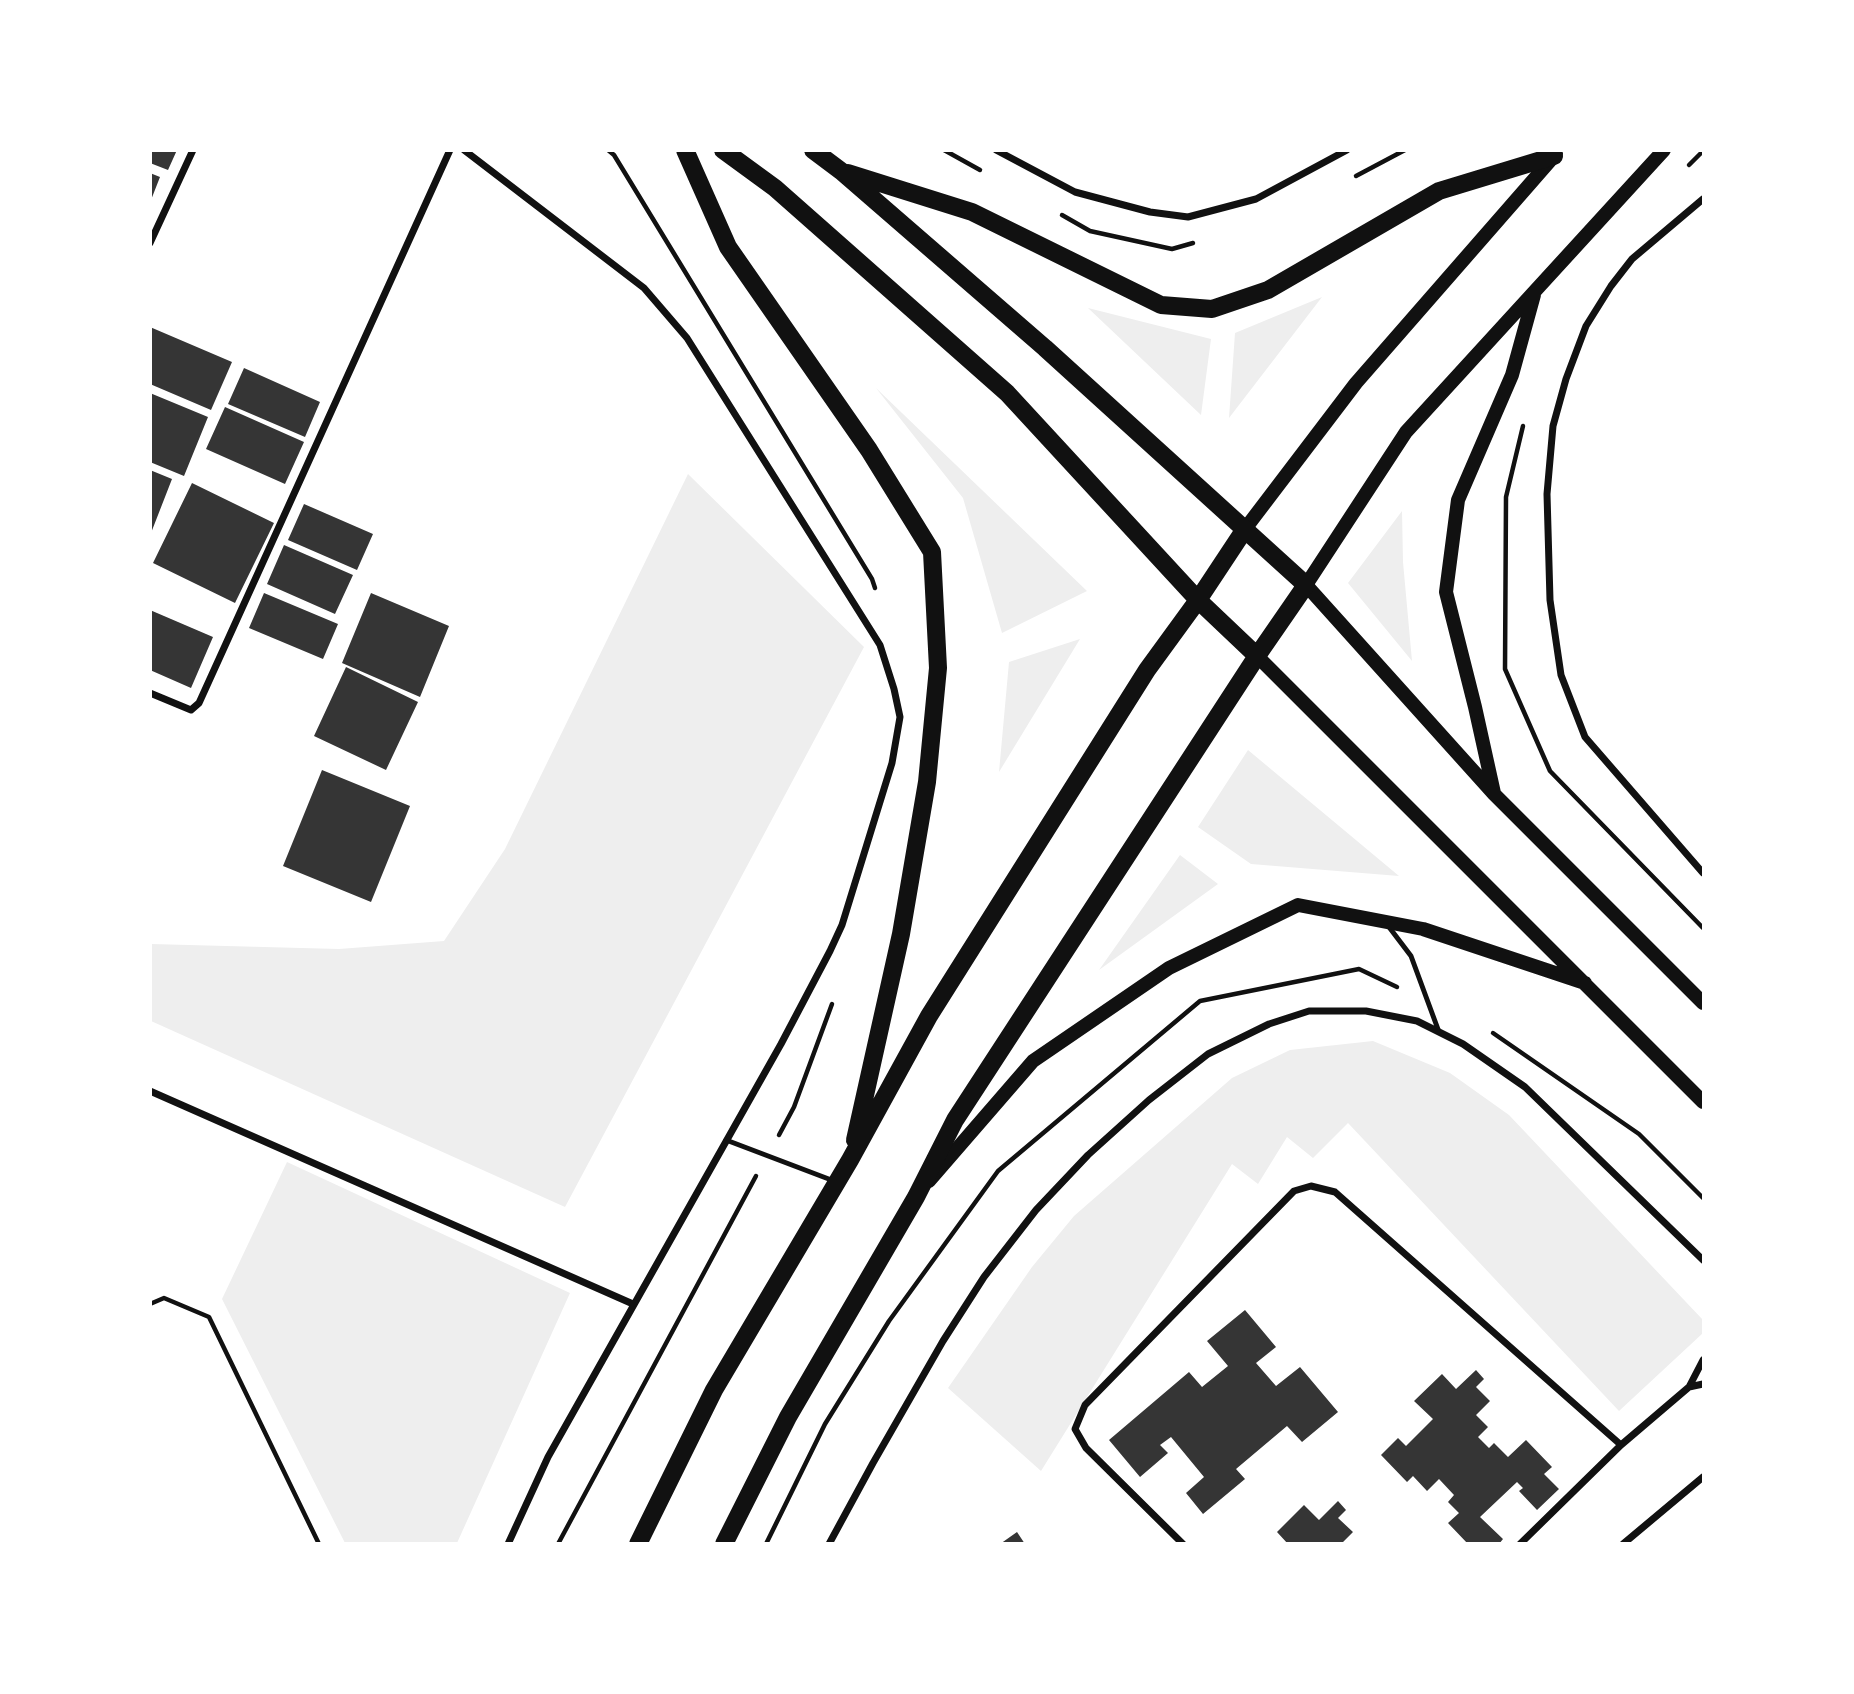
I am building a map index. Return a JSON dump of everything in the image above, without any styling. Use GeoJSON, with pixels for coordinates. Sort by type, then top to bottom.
{"type":"FeatureCollection","features":[{"type":"Feature","properties":{"kind":"main road"},"geometry":{"type":"LineString","coordinates":[[685,150],[728,247],[869,450],[932,552],[938,668],[927,782],[901,934],[850,1160]]}},
{"type":"Feature","properties":{"kind":"main road"},"geometry":{"type":"LineString","coordinates":[[723,150],[775,188],[1007,393],[1198,600],[1703,1102]]}},
{"type":"Feature","properties":{"kind":"main road"},"geometry":{"type":"LineString","coordinates":[[813,150],[841,171],[1045,348],[1306,585],[1494,794],[1703,1003]]}},
{"type":"Feature","properties":{"kind":"main road"},"geometry":{"type":"LineString","coordinates":[[724,1544],[788,1417],[916,1197],[955,1120],[1256,656],[1406,432],[1664,150]]}},
{"type":"Feature","properties":{"kind":"main road"},"geometry":{"type":"LineString","coordinates":[[841,171],[972,212],[1161,305],[1212,309],[1268,290],[1439,191],[1557,153]]}},
{"type":"Feature","properties":{"kind":"main road"},"geometry":{"type":"LineString","coordinates":[[638,1544],[715,1390],[850,1160],[929,1016],[1147,670],[1245,529],[1356,383],[1557,153]]}},
{"type":"Feature","properties":{"kind":"main road"},"geometry":{"type":"LineString","coordinates":[[1494,794],[1446,592],[1458,500],[1512,375],[1535,290]]}},
{"type":"Feature","properties":{"kind":"main road"},"geometry":{"type":"LineString","coordinates":[[916,1197],[1033,1061],[1169,968],[1298,905],[1423,929],[1584,983]]}},
{"type":"Feature","properties":{"kind":"street"},"geometry":{"type":"LineString","coordinates":[[150,243],[193,150]]}},
{"type":"Feature","properties":{"kind":"street"},"geometry":{"type":"LineString","coordinates":[[150,693],[191,710],[199,703],[450,150]]}},
{"type":"Feature","properties":{"kind":"street"},"geometry":{"type":"LineString","coordinates":[[464,150],[644,288],[687,338],[880,645],[900,717],[892,763],[842,925],[787,1032],[548,1457],[508,1544]]}},
{"type":"Feature","properties":{"kind":"street"},"geometry":{"type":"LineString","coordinates":[[996,150],[1075,192],[1150,212],[1188,217],[1256,198],[1347,150]]}},
{"type":"Feature","properties":{"kind":"street"},"geometry":{"type":"LineString","coordinates":[[1703,199],[1632,259],[1586,326],[1566,379],[1553,426],[1547,494],[1550,600],[1561,675],[1585,737],[1703,873]]}},
{"type":"Feature","properties":{"kind":"street"},"geometry":{"type":"LineString","coordinates":[[830,1544],[873,1462],[943,1341],[984,1277],[1045,1201],[1088,1156],[1149,1100],[1208,1054],[1269,1024],[1309,1011],[1366,1011],[1417,1021],[1463,1044],[1525,1087],[1703,1260]]}},
{"type":"Feature","properties":{"kind":"street"},"geometry":{"type":"LineString","coordinates":[[150,1091],[633,1304]]}},
{"type":"Feature","properties":{"kind":"street"},"geometry":{"type":"LineString","coordinates":[[1183,1544],[1086,1448],[1075,1429],[1085,1405],[1294,1191],[1311,1186],[1335,1192],[1621,1446]]}},
{"type":"Feature","properties":{"kind":"street"},"geometry":{"type":"LineString","coordinates":[[1520,1544],[1621,1446],[1689,1387],[1703,1360]]}},
{"type":"Feature","properties":{"kind":"street"},"geometry":{"type":"LineString","coordinates":[[1689,1387],[1703,1384]]}},
{"type":"Feature","properties":{"kind":"street"},"geometry":{"type":"LineString","coordinates":[[1623,1544],[1703,1477]]}},
{"type":"Feature","properties":{"kind":"lane"},"geometry":{"type":"LineString","coordinates":[[1384,922],[1411,956],[1439,1032]]}},
{"type":"Feature","properties":{"kind":"lane"},"geometry":{"type":"LineString","coordinates":[[726,1140],[837,1182]]}},
{"type":"Feature","properties":{"kind":"path"},"geometry":{"type":"LineString","coordinates":[[608,150],[614,155],[872,579],[876,592]]}},
{"type":"Feature","properties":{"kind":"path"},"geometry":{"type":"LineString","coordinates":[[766,1544],[825,1424],[889,1321],[998,1171],[1200,1001],[1359,969],[1428,1002]]}},
{"type":"Feature","properties":{"kind":"path"},"geometry":{"type":"LineString","coordinates":[[558,1544],[794,1107],[835,995]]}},
{"type":"Feature","properties":{"kind":"path"},"geometry":{"type":"LineString","coordinates":[[1491,1031],[1639,1133],[1703,1198]]}},
{"type":"Feature","properties":{"kind":"path"},"geometry":{"type":"LineString","coordinates":[[150,1304],[164,1298],[209,1317],[319,1544]]}},
{"type":"Feature","properties":{"kind":"shaded area"},"geometry":{"type":"Polygon","coordinates":[[[1322,297],[1229,418],[1235,333],[1322,297]]]}},
{"type":"Feature","properties":{"kind":"shaded area"},"geometry":{"type":"Polygon","coordinates":[[[1088,308],[1211,339],[1201,415],[1088,308]]]}},
{"type":"Feature","properties":{"kind":"shaded area"},"geometry":{"type":"Polygon","coordinates":[[[876,388],[1087,591],[1002,633],[963,498],[876,388]]]}},
{"type":"Feature","properties":{"kind":"shaded area"},"geometry":{"type":"Polygon","coordinates":[[[688,474],[864,647],[565,1207],[151,1021],[151,944],[339,949],[444,941],[505,849],[688,474]]]}},
{"type":"Feature","properties":{"kind":"shaded area"},"geometry":{"type":"Polygon","coordinates":[[[1402,511],[1403,562],[1412,661],[1348,583],[1402,511]]]}},
{"type":"Feature","properties":{"kind":"shaded area"},"geometry":{"type":"Polygon","coordinates":[[[1080,639],[999,772],[1009,662],[1080,639]]]}},
{"type":"Feature","properties":{"kind":"shaded area"},"geometry":{"type":"Polygon","coordinates":[[[1248,750],[1399,876],[1251,864],[1198,827],[1248,750]]]}},
{"type":"Feature","properties":{"kind":"shaded area"},"geometry":{"type":"Polygon","coordinates":[[[1180,855],[1218,884],[1099,970],[1180,855]]]}},
{"type":"Feature","properties":{"kind":"shaded area"},"geometry":{"type":"Polygon","coordinates":[[[1373,1041],[1450,1073],[1509,1115],[1703,1320],[1703,1333],[1619,1411],[1348,1123],[1313,1158],[1287,1137],[1258,1184],[1232,1164],[1041,1471],[948,1388],[1032,1267],[1074,1216],[1232,1078],[1290,1050],[1373,1041]]]}},
{"type":"Feature","properties":{"kind":"shaded area"},"geometry":{"type":"Polygon","coordinates":[[[287,1162],[570,1293],[457,1543],[345,1543],[222,1299],[287,1162]]]}},
{"type":"Feature","properties":{"kind":"building"},"geometry":{"type":"Polygon","coordinates":[[[150,150],[177,150],[168,170],[150,163],[150,150]]]}},
{"type":"Feature","properties":{"kind":"building"},"geometry":{"type":"Polygon","coordinates":[[[150,173],[160,177],[151,200],[150,200],[150,173]]]}},
{"type":"Feature","properties":{"kind":"building"},"geometry":{"type":"Polygon","coordinates":[[[150,327],[232,362],[211,410],[150,384],[150,327]]]}},
{"type":"Feature","properties":{"kind":"building"},"geometry":{"type":"Polygon","coordinates":[[[244,368],[320,402],[305,437],[228,404],[244,368]]]}},
{"type":"Feature","properties":{"kind":"building"},"geometry":{"type":"Polygon","coordinates":[[[150,393],[208,417],[184,476],[150,462],[150,393]]]}},
{"type":"Feature","properties":{"kind":"building"},"geometry":{"type":"Polygon","coordinates":[[[225,407],[304,442],[285,484],[206,449],[225,407]]]}},
{"type":"Feature","properties":{"kind":"building"},"geometry":{"type":"Polygon","coordinates":[[[150,470],[172,479],[151,533],[150,533],[150,470]]]}},
{"type":"Feature","properties":{"kind":"building"},"geometry":{"type":"Polygon","coordinates":[[[192,483],[274,523],[235,603],[153,563],[192,483]]]}},
{"type":"Feature","properties":{"kind":"building"},"geometry":{"type":"Polygon","coordinates":[[[304,504],[373,534],[357,570],[288,540],[304,504]]]}},
{"type":"Feature","properties":{"kind":"building"},"geometry":{"type":"Polygon","coordinates":[[[284,545],[353,575],[335,614],[267,584],[284,545]]]}},
{"type":"Feature","properties":{"kind":"building"},"geometry":{"type":"Polygon","coordinates":[[[264,593],[338,624],[323,659],[249,628],[264,593]]]}},
{"type":"Feature","properties":{"kind":"building"},"geometry":{"type":"Polygon","coordinates":[[[371,593],[449,626],[420,697],[342,663],[371,593]]]}},
{"type":"Feature","properties":{"kind":"building"},"geometry":{"type":"Polygon","coordinates":[[[150,610],[213,637],[191,688],[150,670],[150,610]]]}},
{"type":"Feature","properties":{"kind":"building"},"geometry":{"type":"Polygon","coordinates":[[[346,667],[418,702],[386,770],[314,736],[346,667]]]}},
{"type":"Feature","properties":{"kind":"building"},"geometry":{"type":"Polygon","coordinates":[[[322,770],[410,806],[371,902],[283,866],[322,770]]]}},
{"type":"Feature","properties":{"kind":"building"},"geometry":{"type":"Polygon","coordinates":[[[1245,1310],[1276,1347],[1256,1363],[1276,1386],[1300,1367],[1338,1412],[1302,1442],[1287,1426],[1236,1469],[1245,1479],[1203,1514],[1186,1493],[1204,1477],[1171,1437],[1160,1445],[1168,1453],[1140,1477],[1109,1440],[1189,1372],[1202,1387],[1228,1366],[1207,1341],[1245,1310]]]}},
{"type":"Feature","properties":{"kind":"building"},"geometry":{"type":"Polygon","coordinates":[[[1476,1370],[1484,1379],[1476,1387],[1490,1401],[1476,1415],[1488,1427],[1478,1437],[1489,1448],[1494,1443],[1508,1457],[1526,1440],[1552,1467],[1544,1474],[1559,1489],[1537,1510],[1519,1491],[1523,1488],[1517,1482],[1480,1517],[1503,1539],[1499,1544],[1468,1544],[1448,1523],[1459,1513],[1448,1502],[1454,1495],[1439,1479],[1427,1491],[1413,1476],[1407,1482],[1381,1455],[1398,1438],[1406,1446],[1433,1419],[1414,1401],[1442,1374],[1456,1389],[1476,1370]]]}},
{"type":"Feature","properties":{"kind":"building"},"geometry":{"type":"Polygon","coordinates":[[[1338,1501],[1346,1510],[1338,1518],[1353,1532],[1341,1544],[1288,1544],[1277,1532],[1304,1505],[1319,1520],[1338,1501]]]}},
{"type":"Feature","properties":{"kind":"building"},"geometry":{"type":"Polygon","coordinates":[[[1017,1532],[1025,1544],[1000,1544],[1017,1532]]]}}]}
